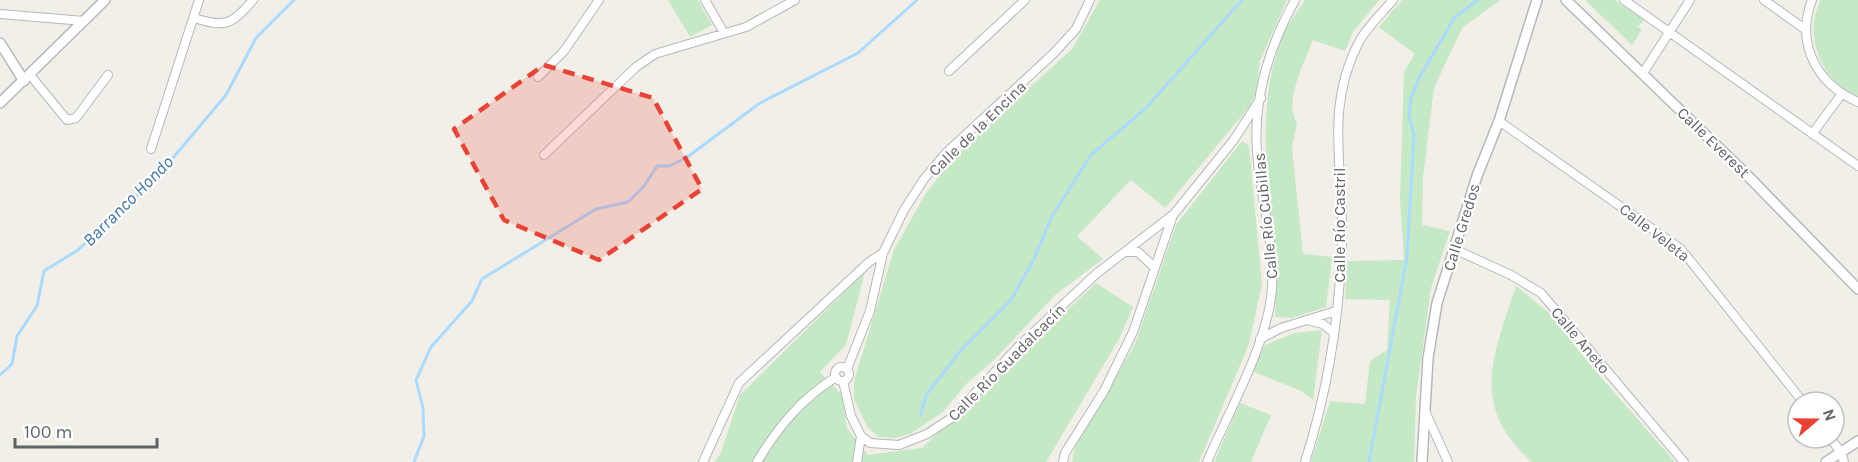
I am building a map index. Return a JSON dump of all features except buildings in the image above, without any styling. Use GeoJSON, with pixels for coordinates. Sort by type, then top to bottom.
{"type":"FeatureCollection","features":[{"type":"Feature","properties":{"kind":"street"},"geometry":{"type":"LineString","coordinates":[[0,103],[105,0]]}},
{"type":"Feature","properties":{"kind":"street"},"geometry":{"type":"LineString","coordinates":[[151,149],[199,0]]}},
{"type":"Feature","properties":{"kind":"street"},"geometry":{"type":"LineString","coordinates":[[194,18],[213,24],[226,24],[235,20],[253,0]]}},
{"type":"Feature","properties":{"kind":"street"},"geometry":{"type":"LineString","coordinates":[[538,77],[564,51],[599,0]]}},
{"type":"Feature","properties":{"kind":"street"},"geometry":{"type":"LineString","coordinates":[[705,0],[724,33]]}},
{"type":"Feature","properties":{"kind":"street"},"geometry":{"type":"LineString","coordinates":[[544,155],[645,60],[673,47],[746,27],[795,0]]}},
{"type":"Feature","properties":{"kind":"street"},"geometry":{"type":"LineString","coordinates":[[949,71],[1025,0]]}},
{"type":"Feature","properties":{"kind":"street","name":"Calle de la Encina"},"geometry":{"type":"LineString","coordinates":[[839,379],[838,369],[847,369],[870,311],[883,253],[904,210],[924,179],[946,153],[1054,53],[1076,29],[1090,0]]}},
{"type":"Feature","properties":{"kind":"street","name":"Calle Río Cubillas"},"geometry":{"type":"LineString","coordinates":[[1207,462],[1260,339],[1272,288],[1257,151],[1261,98],[1264,72],[1271,51],[1295,0]]}},
{"type":"Feature","properties":{"kind":"street","name":"Calle Río Castril"},"geometry":{"type":"LineString","coordinates":[[1305,462],[1321,411],[1334,333],[1342,238],[1338,107],[1344,77],[1360,40],[1393,0]]}},
{"type":"Feature","properties":{"kind":"street","name":"Calle Gredos"},"geometry":{"type":"LineString","coordinates":[[1422,462],[1428,358],[1437,303],[1477,176],[1499,121],[1537,0]]}},
{"type":"Feature","properties":{"kind":"street","name":"Calle Everest"},"geometry":{"type":"LineString","coordinates":[[1566,0],[1643,73],[1858,289]]}},
{"type":"Feature","properties":{"kind":"street"},"geometry":{"type":"LineString","coordinates":[[1624,0],[1858,166]]}},
{"type":"Feature","properties":{"kind":"street"},"geometry":{"type":"LineString","coordinates":[[1643,73],[1690,0]]}},
{"type":"Feature","properties":{"kind":"street"},"geometry":{"type":"LineString","coordinates":[[1764,0],[1806,30]]}},
{"type":"Feature","properties":{"kind":"street"},"geometry":{"type":"LineString","coordinates":[[1812,0],[1806,30],[1807,45],[1816,67],[1829,85],[1841,95],[1858,102]]}},
{"type":"Feature","properties":{"kind":"street"},"geometry":{"type":"LineString","coordinates":[[0,14],[84,21]]}},
{"type":"Feature","properties":{"kind":"street"},"geometry":{"type":"LineString","coordinates":[[0,43],[27,78],[67,120],[76,118],[108,75]]}},
{"type":"Feature","properties":{"kind":"street"},"geometry":{"type":"LineString","coordinates":[[1812,134],[1841,95]]}},
{"type":"Feature","properties":{"kind":"street","name":"Calle Río Guadalcacín"},"geometry":{"type":"LineString","coordinates":[[870,443],[898,445],[927,434],[953,417],[1036,330],[1096,274],[1174,214],[1233,141],[1261,98]]}},
{"type":"Feature","properties":{"kind":"street","name":"Calle Veleta"},"geometry":{"type":"LineString","coordinates":[[1499,121],[1682,249],[1794,390]]}},
{"type":"Feature","properties":{"kind":"street"},"geometry":{"type":"LineString","coordinates":[[1058,462],[1104,391],[1134,332],[1154,267],[1174,214]]}},
{"type":"Feature","properties":{"kind":"street","name":"Calle Aneto"},"geometry":{"type":"LineString","coordinates":[[1454,249],[1511,275],[1541,293],[1684,462]]}},
{"type":"Feature","properties":{"kind":"street"},"geometry":{"type":"LineString","coordinates":[[1127,252],[1138,252],[1154,267]]}},
{"type":"Feature","properties":{"kind":"street"},"geometry":{"type":"LineString","coordinates":[[703,462],[739,383],[869,262],[883,253]]}},
{"type":"Feature","properties":{"kind":"street"},"geometry":{"type":"LineString","coordinates":[[1260,339],[1281,328],[1310,321],[1336,311]]}},
{"type":"Feature","properties":{"kind":"street"},"geometry":{"type":"LineString","coordinates":[[1266,316],[1271,324],[1281,328]]}},
{"type":"Feature","properties":{"kind":"street"},"geometry":{"type":"LineString","coordinates":[[1310,321],[1323,324],[1334,333]]}},
{"type":"Feature","properties":{"kind":"street"},"geometry":{"type":"LineString","coordinates":[[757,462],[774,433],[796,407],[839,379],[851,416],[861,435],[870,443],[858,459]]}},
{"type":"Feature","properties":{"kind":"street"},"geometry":{"type":"LineString","coordinates":[[1424,407],[1448,462]]}},
{"type":"Feature","properties":{"kind":"street"},"geometry":{"type":"LineString","coordinates":[[858,459],[861,435]]}},
{"type":"Feature","properties":{"kind":"street"},"geometry":{"type":"LineString","coordinates":[[1826,462],[1843,457],[1858,441]]}},
{"type":"Feature","properties":{"kind":"street"},"geometry":{"type":"LineString","coordinates":[[1063,462],[1065,453]]}},
{"type":"Feature","properties":{"kind":"highlighted area"},"geometry":{"type":"Polygon","coordinates":[[[544,65],[653,98],[702,189],[599,260],[504,220],[454,129],[544,65]]]}},
{"type":"Feature","properties":{"kind":"green space"},"geometry":{"type":"Polygon","coordinates":[[[668,0],[698,0],[712,25],[690,37],[668,0]]]}},
{"type":"Feature","properties":{"kind":"green space"},"geometry":{"type":"Polygon","coordinates":[[[1100,0],[1287,0],[1260,61],[1256,92],[1250,106],[1165,208],[1131,180],[1077,236],[1103,259],[1055,295],[993,361],[966,384],[943,412],[910,434],[895,438],[879,437],[868,428],[854,399],[854,381],[894,250],[926,193],[954,157],[1072,49],[1100,0]]]}},
{"type":"Feature","properties":{"kind":"green space"},"geometry":{"type":"Polygon","coordinates":[[[1305,0],[1379,0],[1353,32],[1345,51],[1313,40],[1297,82],[1292,105],[1297,123],[1292,148],[1303,254],[1332,257],[1326,307],[1292,318],[1275,317],[1273,246],[1267,175],[1267,104],[1272,69],[1283,35],[1305,0]]]}},
{"type":"Feature","properties":{"kind":"green space"},"geometry":{"type":"Polygon","coordinates":[[[1402,0],[1500,0],[1462,28],[1434,88],[1423,177],[1422,225],[1450,231],[1431,288],[1416,396],[1414,462],[1311,462],[1330,401],[1365,404],[1370,361],[1387,350],[1390,300],[1345,299],[1347,261],[1404,260],[1400,200],[1404,72],[1415,54],[1379,27],[1402,0]]]}},
{"type":"Feature","properties":{"kind":"green space"},"geometry":{"type":"Polygon","coordinates":[[[1585,0],[1615,0],[1644,20],[1638,27],[1642,30],[1632,45],[1585,0]]]}},
{"type":"Feature","properties":{"kind":"green space"},"geometry":{"type":"Polygon","coordinates":[[[1821,0],[1858,0],[1858,96],[1845,90],[1834,80],[1825,69],[1819,56],[1814,28],[1821,0]]]}},
{"type":"Feature","properties":{"kind":"green space"},"geometry":{"type":"Polygon","coordinates":[[[1242,141],[1249,146],[1262,284],[1249,344],[1199,462],[1072,462],[1075,447],[1135,344],[1176,225],[1242,141]]]}},
{"type":"Feature","properties":{"kind":"green space"},"geometry":{"type":"Polygon","coordinates":[[[865,272],[846,345],[820,372],[842,395],[847,428],[868,455],[922,448],[1096,283],[1133,307],[1119,339],[1046,462],[714,462],[720,455],[740,395],[865,272]]]}},
{"type":"Feature","properties":{"kind":"green space"},"geometry":{"type":"Polygon","coordinates":[[[1516,286],[1549,313],[1598,374],[1675,462],[1532,462],[1512,441],[1499,420],[1493,400],[1492,378],[1500,334],[1516,286]]]}},
{"type":"Feature","properties":{"kind":"green space"},"geometry":{"type":"Polygon","coordinates":[[[1322,330],[1313,400],[1301,391],[1252,371],[1265,345],[1295,333],[1322,330]]]}},
{"type":"Feature","properties":{"kind":"green space"},"geometry":{"type":"Polygon","coordinates":[[[1240,403],[1271,415],[1251,462],[1214,462],[1240,403]]]}},
{"type":"Feature","properties":{"kind":"waterway","name":"Barranco Hondo"},"geometry":{"type":"LineString","coordinates":[[0,375],[12,364],[17,336],[37,306],[44,271],[78,250],[156,178],[226,95],[256,38],[294,0]]}},
{"type":"Feature","properties":{"kind":"waterway"},"geometry":{"type":"LineString","coordinates":[[414,462],[424,436],[423,408],[416,380],[431,347],[472,301],[482,279],[596,209],[628,202],[644,186],[657,166],[669,166],[686,158],[760,103],[858,53],[917,0]]}},
{"type":"Feature","properties":{"kind":"waterway"},"geometry":{"type":"LineString","coordinates":[[921,414],[926,395],[962,349],[1011,300],[1034,259],[1052,216],[1091,155],[1146,108],[1242,0]]}},
{"type":"Feature","properties":{"kind":"waterway"},"geometry":{"type":"LineString","coordinates":[[1369,462],[1407,257],[1414,135],[1409,115],[1411,98],[1420,76],[1455,17],[1478,0]]}}]}
